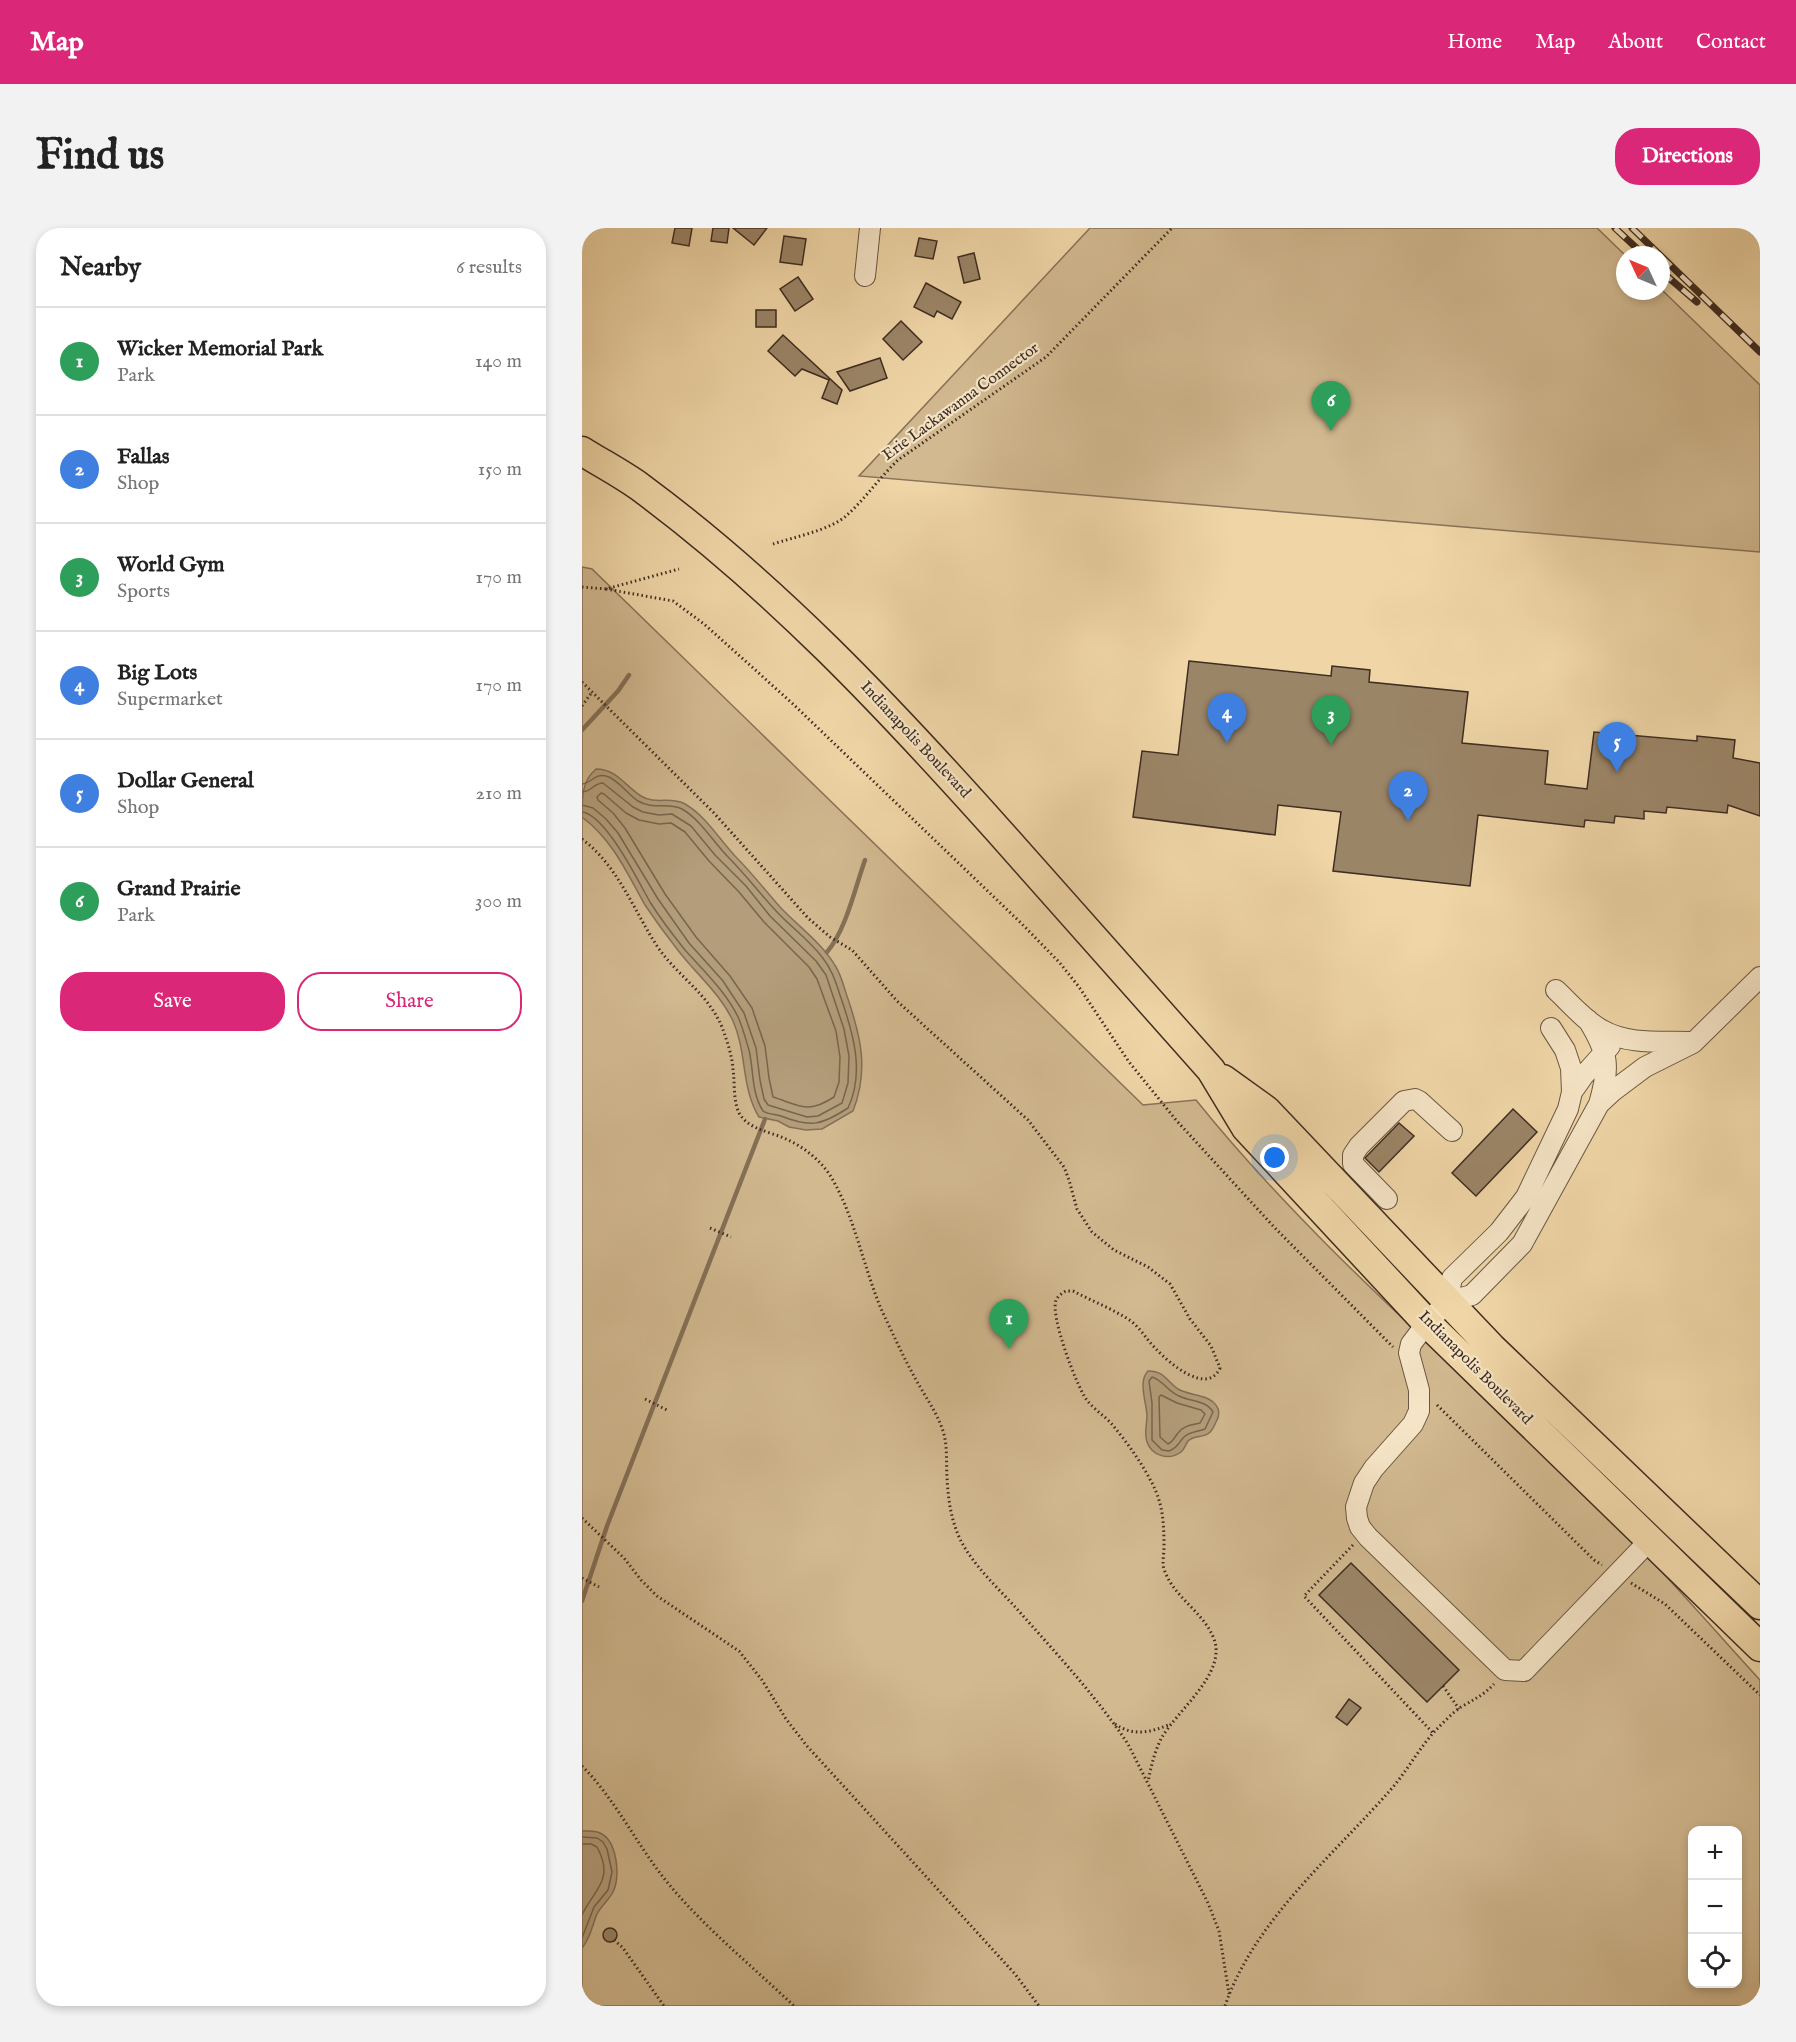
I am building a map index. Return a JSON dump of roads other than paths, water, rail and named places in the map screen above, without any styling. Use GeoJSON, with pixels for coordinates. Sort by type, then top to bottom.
{"type":"FeatureCollection","features":[{"type":"Feature","properties":{"kind":"highway","name":"Indianapolis Boulevard"},"geometry":{"type":"LineString","coordinates":[[582,451],[639,486],[717,549],[807,627],[865,685],[1211,1070],[1246,1128],[1427,1323],[1760,1647]]}},
{"type":"Feature","properties":{"kind":"highway","name":"Indianapolis Boulevard"},"geometry":{"type":"LineString","coordinates":[[1211,1070],[1266,1110],[1491,1347],[1760,1605]]}},
{"type":"Feature","properties":{"kind":"street"},"geometry":{"type":"LineString","coordinates":[[865,276],[870,228]]}},
{"type":"Feature","properties":{"kind":"street"},"geometry":{"type":"LineString","coordinates":[[1599,1104],[1612,1091],[1645,1067],[1693,1042],[1760,976]]}},
{"type":"Feature","properties":{"kind":"street"},"geometry":{"type":"LineString","coordinates":[[1556,990],[1612,1044]]}},
{"type":"Feature","properties":{"kind":"street"},"geometry":{"type":"LineString","coordinates":[[1447,1302],[1452,1278],[1499,1232],[1526,1197],[1568,1109],[1573,1079],[1568,1059],[1551,1028]]}},
{"type":"Feature","properties":{"kind":"street"},"geometry":{"type":"LineString","coordinates":[[1572,1092],[1612,1044],[1636,1041],[1693,1042]]}},
{"type":"Feature","properties":{"kind":"street"},"geometry":{"type":"LineString","coordinates":[[1612,1044],[1599,1104],[1522,1244],[1472,1294],[1447,1302],[1411,1344],[1409,1353],[1419,1390],[1419,1411],[1413,1424],[1374,1468],[1364,1483],[1356,1507],[1357,1518],[1365,1533],[1505,1670],[1524,1671],[1650,1540]]}},
{"type":"Feature","properties":{"kind":"street"},"geometry":{"type":"LineString","coordinates":[[1387,1199],[1353,1164],[1353,1155],[1359,1146],[1399,1105],[1410,1099],[1424,1104],[1452,1131]]}},
{"type":"Feature","properties":{"kind":"water"},"geometry":{"type":"Polygon","coordinates":[[[596,769],[615,775],[646,799],[680,802],[693,809],[780,907],[830,958],[842,981],[859,1040],[861,1082],[853,1111],[822,1129],[806,1130],[789,1127],[778,1121],[759,1117],[749,1094],[737,1033],[728,1011],[657,922],[610,846],[582,817],[585,784],[596,769]]]}},
{"type":"Feature","properties":{"kind":"water"},"geometry":{"type":"Polygon","coordinates":[[[1148,1371],[1162,1375],[1181,1390],[1209,1399],[1218,1408],[1218,1417],[1212,1431],[1207,1435],[1190,1439],[1182,1451],[1176,1455],[1161,1456],[1149,1447],[1147,1442],[1143,1380],[1148,1371]]]}},
{"type":"Feature","properties":{"kind":"water"},"geometry":{"type":"Polygon","coordinates":[[[582,1831],[596,1831],[606,1837],[614,1851],[617,1877],[613,1892],[597,1914],[582,1948],[582,1831]]]}},
{"type":"Feature","properties":{"kind":"waterway"},"geometry":{"type":"LineString","coordinates":[[582,730],[618,691],[629,675]]}},
{"type":"Feature","properties":{"kind":"waterway"},"geometry":{"type":"LineString","coordinates":[[827,952],[845,921],[865,860]]}},
{"type":"Feature","properties":{"kind":"waterway"},"geometry":{"type":"LineString","coordinates":[[582,1601],[607,1526],[765,1119]]}},
{"type":"Feature","properties":{"kind":"railway"},"geometry":{"type":"LineString","coordinates":[[1615,228],[1634,246]]}},
{"type":"Feature","properties":{"kind":"railway"},"geometry":{"type":"LineString","coordinates":[[1632,228],[1651,246]]}},
{"type":"Feature","properties":{"kind":"railway"},"geometry":{"type":"LineString","coordinates":[[1670,265],[1760,352]]}},
{"type":"Feature","properties":{"kind":"railway"},"geometry":{"type":"LineString","coordinates":[[1670,279],[1697,302]]}},
{"type":"Feature","properties":{"kind":"place","name":"Grand Prairie"},"geometry":{"type":"Point","coordinates":[1331,431]}},
{"type":"Feature","properties":{"kind":"place","name":"Big Lots"},"geometry":{"type":"Point","coordinates":[1227,743]}},
{"type":"Feature","properties":{"kind":"place","name":"World Gym"},"geometry":{"type":"Point","coordinates":[1331,745]}},
{"type":"Feature","properties":{"kind":"place","name":"Dollar General"},"geometry":{"type":"Point","coordinates":[1617,772]}},
{"type":"Feature","properties":{"kind":"place","name":"Fallas"},"geometry":{"type":"Point","coordinates":[1408,821]}},
{"type":"Feature","properties":{"kind":"place","name":"Wicker Memorial Park"},"geometry":{"type":"Point","coordinates":[1009,1349]}}]}
